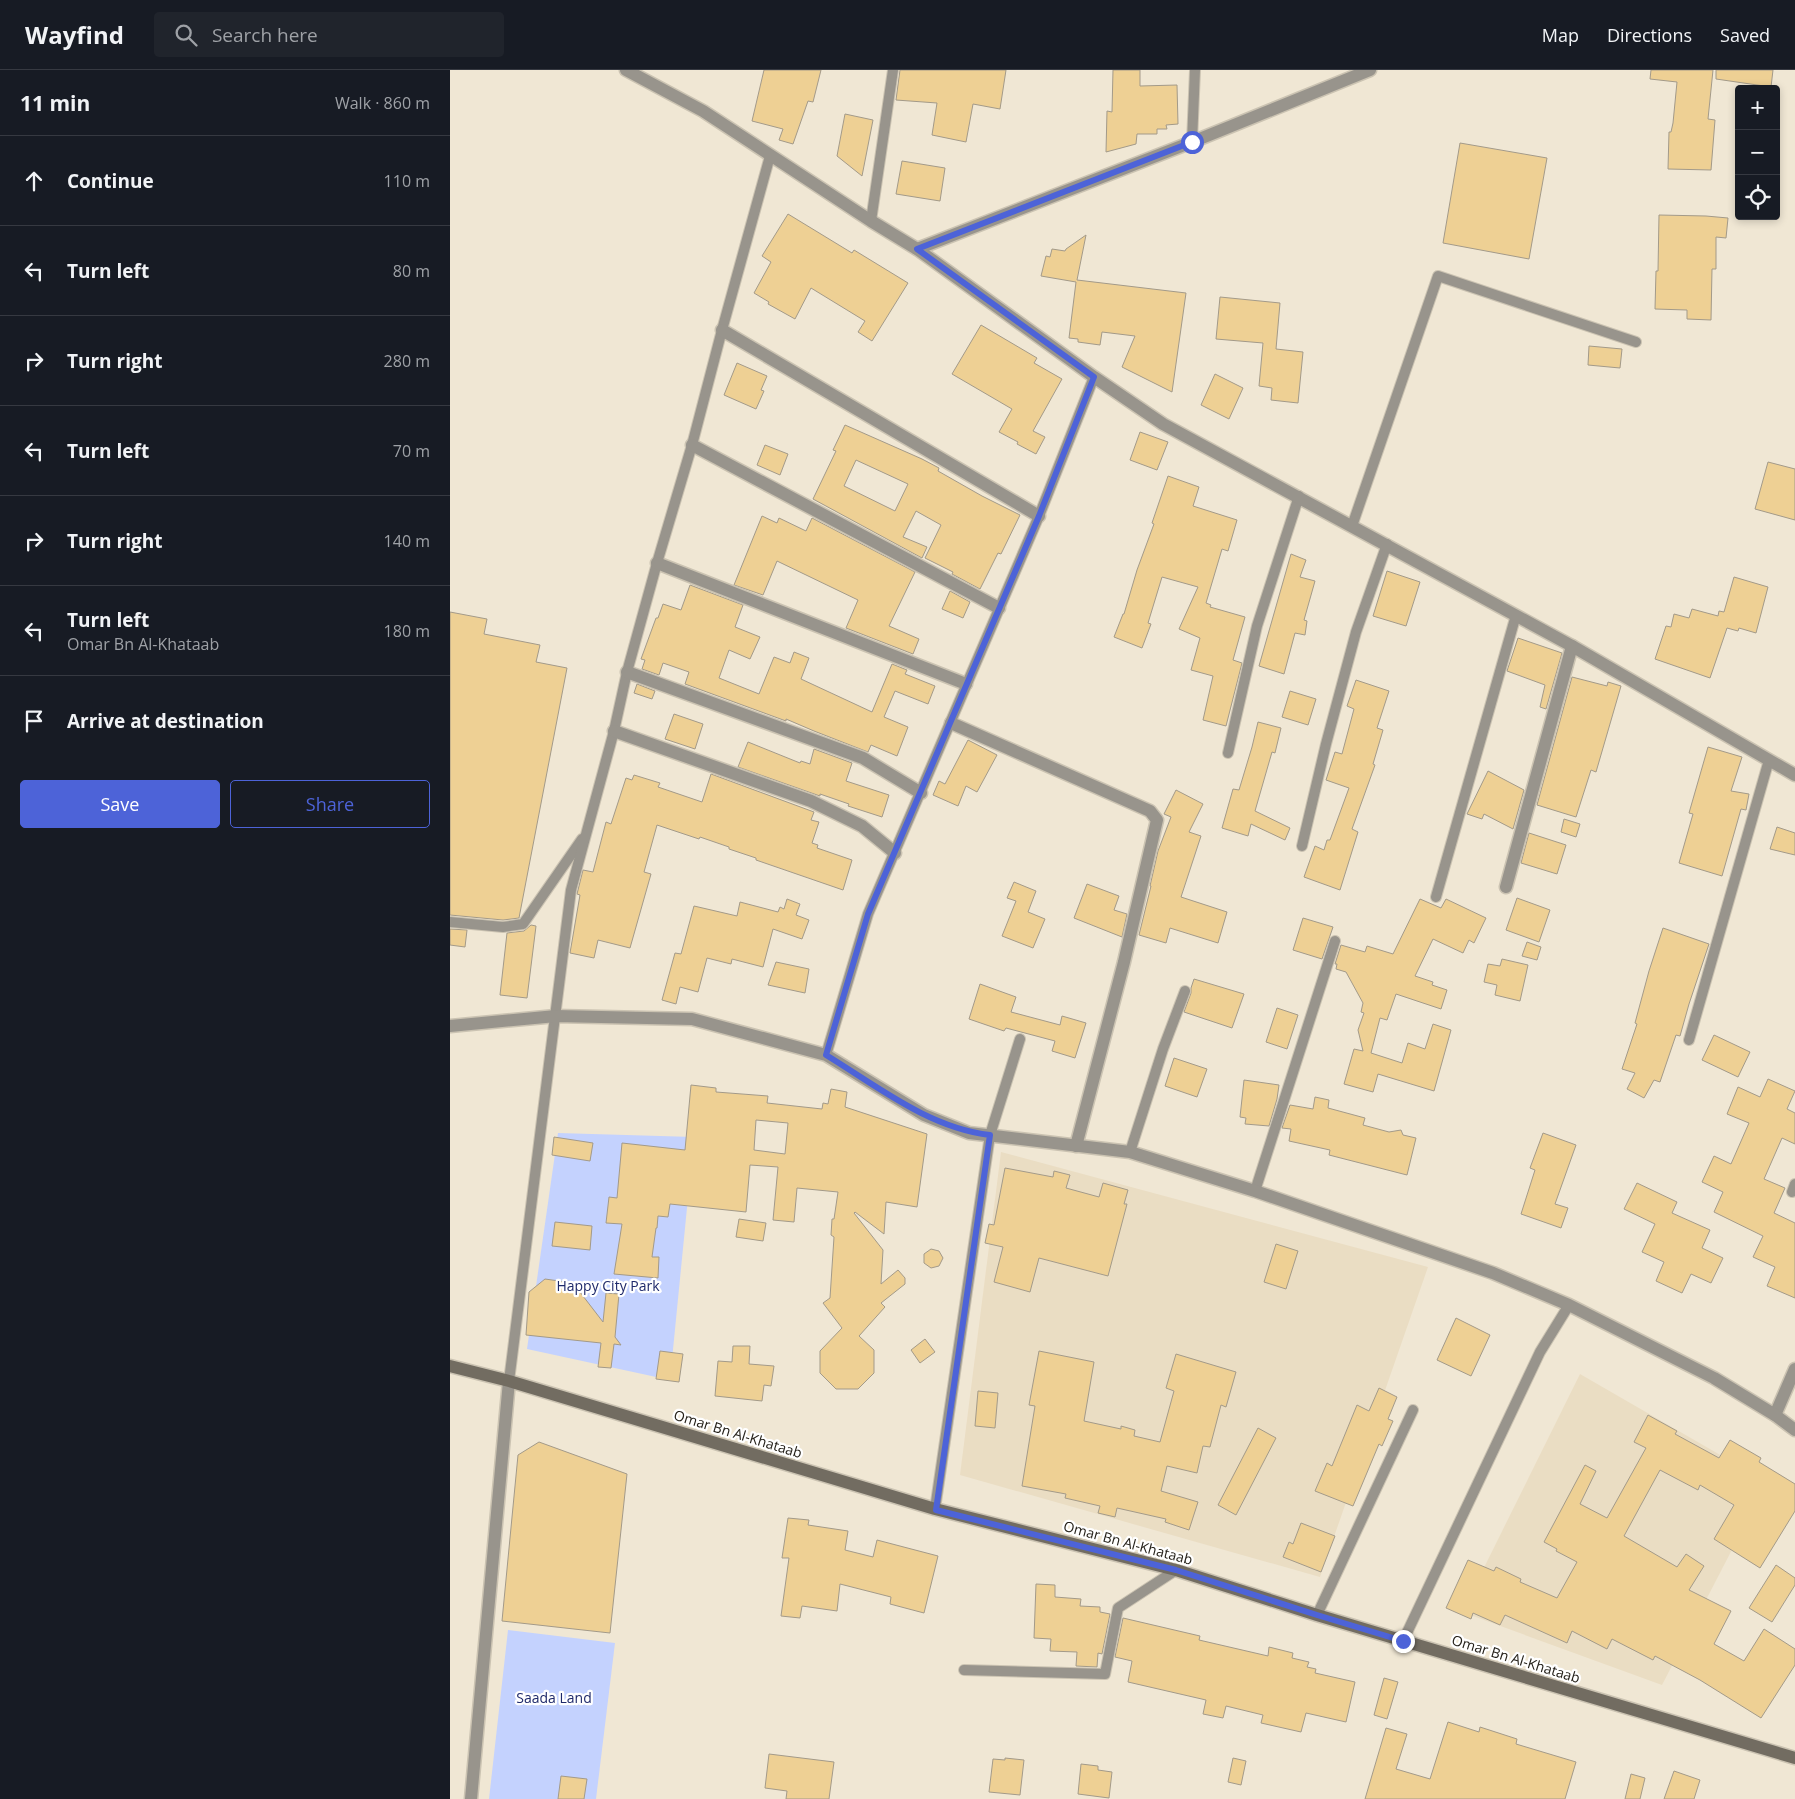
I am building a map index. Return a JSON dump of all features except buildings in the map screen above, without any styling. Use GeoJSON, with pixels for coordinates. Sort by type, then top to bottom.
{"type":"FeatureCollection","features":[{"type":"Feature","properties":{"kind":"main road","name":"Omar Bn Al-Khataab"},"geometry":{"type":"LineString","coordinates":[[450,1366],[509,1381],[936,1510],[1176,1570],[1317,1615],[1795,1758]]}},
{"type":"Feature","properties":{"kind":"street"},"geometry":{"type":"LineString","coordinates":[[626,70],[703,111],[770,156],[917,249],[1162,424],[1299,496],[1572,646],[1795,775]]}},
{"type":"Feature","properties":{"kind":"street"},"geometry":{"type":"LineString","coordinates":[[917,249],[1192,142],[1370,70]]}},
{"type":"Feature","properties":{"kind":"street"},"geometry":{"type":"LineString","coordinates":[[722,330],[1039,516]]}},
{"type":"Feature","properties":{"kind":"street"},"geometry":{"type":"LineString","coordinates":[[692,445],[999,608]]}},
{"type":"Feature","properties":{"kind":"street"},"geometry":{"type":"LineString","coordinates":[[657,563],[966,684]]}},
{"type":"Feature","properties":{"kind":"street"},"geometry":{"type":"LineString","coordinates":[[1506,888],[1572,646]]}},
{"type":"Feature","properties":{"kind":"street"},"geometry":{"type":"LineString","coordinates":[[627,672],[863,758],[921,793]]}},
{"type":"Feature","properties":{"kind":"street"},"geometry":{"type":"LineString","coordinates":[[951,723],[1150,812],[1157,820],[1124,962],[1076,1146]]}},
{"type":"Feature","properties":{"kind":"street"},"geometry":{"type":"LineString","coordinates":[[614,731],[811,801],[862,826],[895,853]]}},
{"type":"Feature","properties":{"kind":"street"},"geometry":{"type":"LineString","coordinates":[[450,1026],[556,1016],[692,1019],[826,1055],[924,1115],[969,1133],[1130,1152],[1255,1191],[1493,1273],[1569,1305],[1714,1378],[1775,1415],[1795,1430]]}},
{"type":"Feature","properties":{"kind":"street"},"geometry":{"type":"LineString","coordinates":[[1775,1415],[1795,1369]]}},
{"type":"Feature","properties":{"kind":"street"},"geometry":{"type":"LineString","coordinates":[[472,1799],[509,1381]]}},
{"type":"Feature","properties":{"kind":"lane"},"geometry":{"type":"LineString","coordinates":[[871,221],[892,70]]}},
{"type":"Feature","properties":{"kind":"lane"},"geometry":{"type":"LineString","coordinates":[[1192,142],[1195,70]]}},
{"type":"Feature","properties":{"kind":"lane"},"geometry":{"type":"LineString","coordinates":[[509,1381],[571,890],[614,731],[627,672],[692,445],[770,156]]}},
{"type":"Feature","properties":{"kind":"lane"},"geometry":{"type":"LineString","coordinates":[[1352,526],[1438,276],[1636,342]]}},
{"type":"Feature","properties":{"kind":"lane"},"geometry":{"type":"LineString","coordinates":[[826,1055],[868,914],[1039,516],[1094,377]]}},
{"type":"Feature","properties":{"kind":"lane"},"geometry":{"type":"LineString","coordinates":[[1228,753],[1257,626],[1299,496]]}},
{"type":"Feature","properties":{"kind":"lane"},"geometry":{"type":"LineString","coordinates":[[1302,846],[1326,744],[1356,632],[1387,544]]}},
{"type":"Feature","properties":{"kind":"lane"},"geometry":{"type":"LineString","coordinates":[[1436,897],[1516,615]]}},
{"type":"Feature","properties":{"kind":"lane"},"geometry":{"type":"LineString","coordinates":[[1689,1040],[1769,760]]}},
{"type":"Feature","properties":{"kind":"lane"},"geometry":{"type":"LineString","coordinates":[[450,922],[504,927],[523,924],[587,833]]}},
{"type":"Feature","properties":{"kind":"lane"},"geometry":{"type":"LineString","coordinates":[[1255,1191],[1335,941]]}},
{"type":"Feature","properties":{"kind":"lane"},"geometry":{"type":"LineString","coordinates":[[1130,1152],[1185,991]]}},
{"type":"Feature","properties":{"kind":"lane"},"geometry":{"type":"LineString","coordinates":[[936,1510],[990,1135],[1020,1038]]}},
{"type":"Feature","properties":{"kind":"lane"},"geometry":{"type":"LineString","coordinates":[[1403,1641],[1540,1352],[1569,1305]]}},
{"type":"Feature","properties":{"kind":"lane"},"geometry":{"type":"LineString","coordinates":[[1317,1615],[1413,1410]]}},
{"type":"Feature","properties":{"kind":"lane"},"geometry":{"type":"LineString","coordinates":[[964,1670],[1105,1674],[1118,1608],[1176,1570]]}},
{"type":"Feature","properties":{"kind":"shaded area"},"geometry":{"type":"Polygon","coordinates":[[[1001,1152],[1428,1267],[1320,1577],[960,1475],[1001,1152]]]}},
{"type":"Feature","properties":{"kind":"shaded area"},"geometry":{"type":"Polygon","coordinates":[[[1580,1374],[1767,1482],[1662,1685],[1462,1612],[1580,1374]]]}},
{"type":"Feature","properties":{"kind":"green space","name":"Happy City Park"},"geometry":{"type":"Polygon","coordinates":[[[558,1133],[694,1137],[670,1380],[527,1349],[558,1133]]]}},
{"type":"Feature","properties":{"kind":"green space","name":"Saada Land"},"geometry":{"type":"Polygon","coordinates":[[[508,1630],[615,1643],[596,1799],[489,1799],[508,1630]]]}},
{"type":"Feature","properties":{"kind":"route"},"geometry":{"type":"LineString","coordinates":[[1192,142],[917,249],[1094,377],[1039,516],[868,914],[826,1055],[924,1115],[969,1133],[990,1135],[936,1510],[1176,1570],[1403,1641]]}}]}
